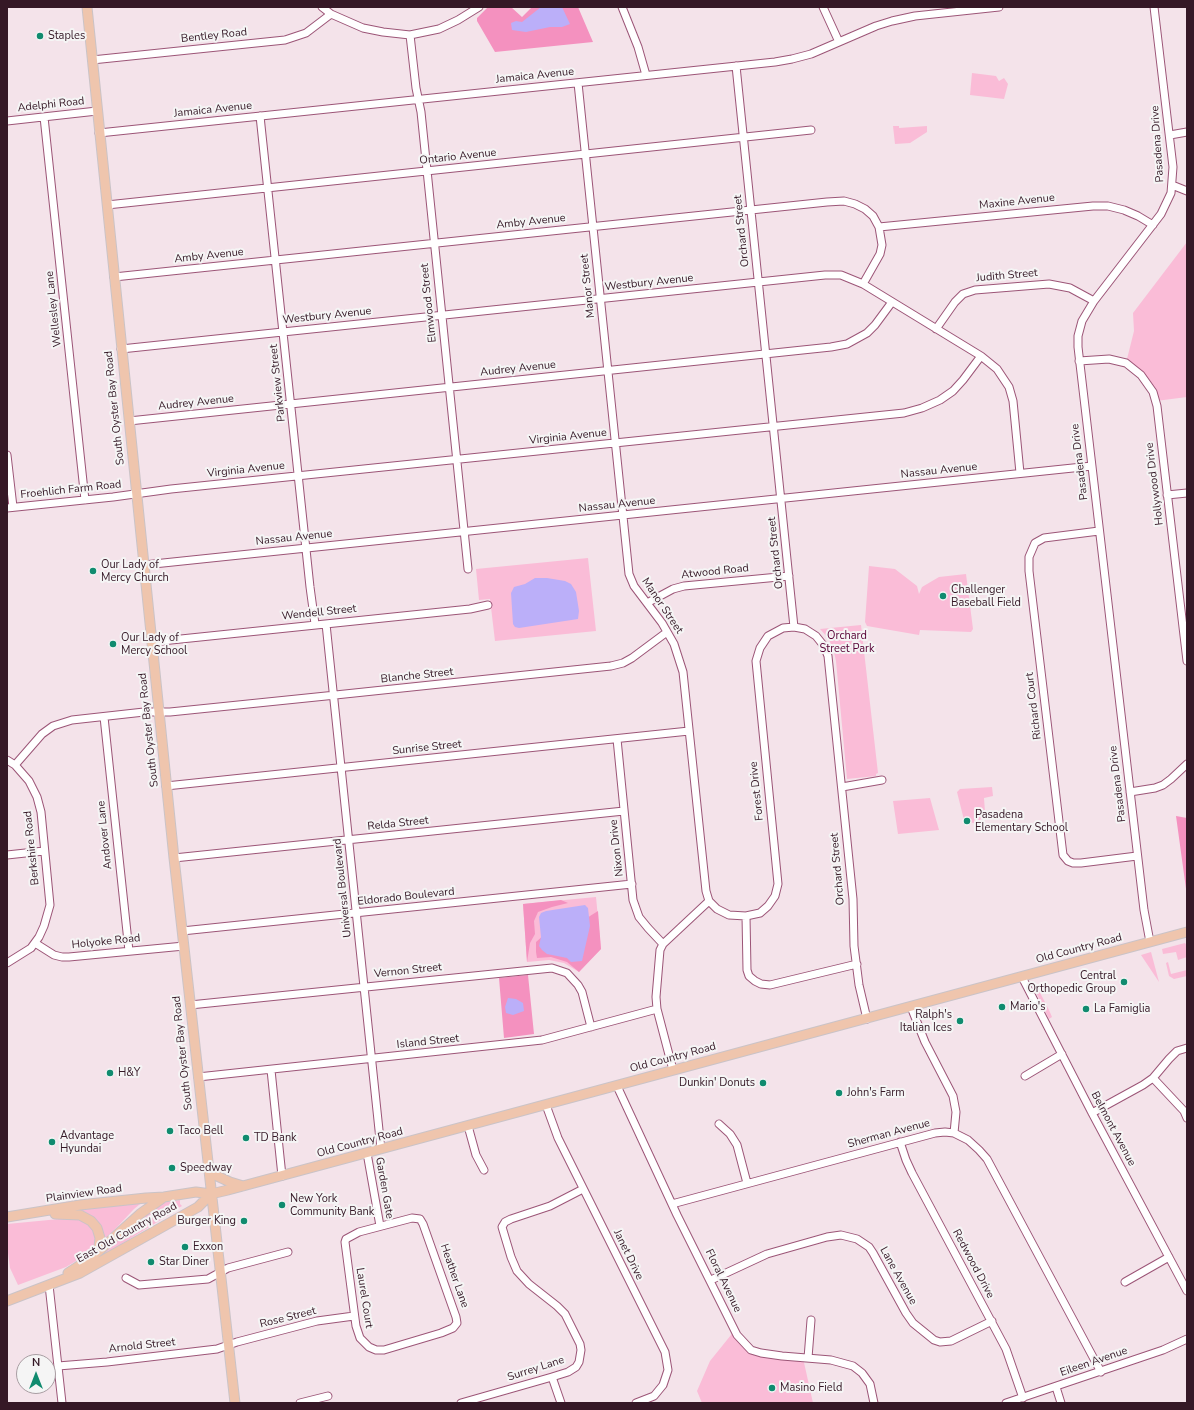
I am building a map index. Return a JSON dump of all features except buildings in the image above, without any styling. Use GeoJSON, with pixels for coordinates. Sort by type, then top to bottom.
{"type":"FeatureCollection","features":[{"type":"Feature","properties":{"kind":"main road","name":"South Oyster Bay Road"},"geometry":{"type":"LineString","coordinates":[[86,7],[166,786],[235,1403]]}},
{"type":"Feature","properties":{"kind":"main road","name":"Old Country Road"},"geometry":{"type":"LineString","coordinates":[[164,1197],[196,1192],[211,1194],[244,1186],[912,1007],[1022,976],[1187,933]]}},
{"type":"Feature","properties":{"kind":"main road"},"geometry":{"type":"LineString","coordinates":[[208,1166],[217,1176],[244,1186]]}},
{"type":"Feature","properties":{"kind":"main road","name":"East Old Country Road"},"geometry":{"type":"LineString","coordinates":[[7,1301],[80,1273],[198,1207],[211,1194]]}},
{"type":"Feature","properties":{"kind":"main road","name":"East Old Country Road"},"geometry":{"type":"LineString","coordinates":[[49,1285],[83,1264],[140,1214],[164,1197]]}},
{"type":"Feature","properties":{"kind":"main road","name":"Plainview Road"},"geometry":{"type":"LineString","coordinates":[[7,1217],[80,1205],[164,1197]]}},
{"type":"Feature","properties":{"kind":"main road"},"geometry":{"type":"LineString","coordinates":[[25,1214],[70,1214],[88,1218],[99,1233],[100,1243],[95,1254]]}},
{"type":"Feature","properties":{"kind":"street"},"geometry":{"type":"LineString","coordinates":[[322,7],[331,14],[363,28],[410,35],[439,29],[458,20],[479,7]]}},
{"type":"Feature","properties":{"kind":"street"},"geometry":{"type":"LineString","coordinates":[[622,7],[638,47],[646,75]]}},
{"type":"Feature","properties":{"kind":"street"},"geometry":{"type":"LineString","coordinates":[[823,7],[839,42]]}},
{"type":"Feature","properties":{"kind":"street","name":"Jamaica Avenue"},"geometry":{"type":"LineString","coordinates":[[99,133],[792,59],[811,54],[876,26],[892,21],[914,16],[999,7]]}},
{"type":"Feature","properties":{"kind":"street","name":"Pasadena Drive"},"geometry":{"type":"LineString","coordinates":[[1150,942],[1144,910],[1079,361],[1078,336],[1082,321],[1094,301],[1161,214],[1171,192],[1173,167],[1154,7]]}},
{"type":"Feature","properties":{"kind":"street","name":"Bentley Road"},"geometry":{"type":"LineString","coordinates":[[92,60],[285,40],[306,33],[331,14]]}},
{"type":"Feature","properties":{"kind":"street","name":"Elmwood Street"},"geometry":{"type":"LineString","coordinates":[[410,35],[416,88],[421,112],[468,569]]}},
{"type":"Feature","properties":{"kind":"street","name":"Orchard Street"},"geometry":{"type":"LineString","coordinates":[[736,66],[794,627],[805,630],[816,636],[824,646],[828,656],[853,899],[854,946],[859,985],[867,1019]]}},
{"type":"Feature","properties":{"kind":"street","name":"Manor Street"},"geometry":{"type":"LineString","coordinates":[[578,83],[629,574],[634,586],[667,632],[676,649],[683,672],[706,891],[709,901]]}},
{"type":"Feature","properties":{"kind":"street","name":"Adelphi Road"},"geometry":{"type":"LineString","coordinates":[[7,121],[97,111]]}},
{"type":"Feature","properties":{"kind":"street","name":"Parkview Street"},"geometry":{"type":"LineString","coordinates":[[260,116],[315,624]]}},
{"type":"Feature","properties":{"kind":"street","name":"Wellesley Lane"},"geometry":{"type":"LineString","coordinates":[[44,117],[85,500]]}},
{"type":"Feature","properties":{"kind":"street","name":"Ontario Avenue"},"geometry":{"type":"LineString","coordinates":[[106,205],[811,130]]}},
{"type":"Feature","properties":{"kind":"street"},"geometry":{"type":"LineString","coordinates":[[1170,135],[1187,132]]}},
{"type":"Feature","properties":{"kind":"street"},"geometry":{"type":"LineString","coordinates":[[1172,186],[1187,190]]}},
{"type":"Feature","properties":{"kind":"street","name":"Amby Avenue"},"geometry":{"type":"LineString","coordinates":[[114,277],[844,201],[865,209],[873,216],[879,227],[882,245],[880,254],[863,284]]}},
{"type":"Feature","properties":{"kind":"street","name":"Maxine Avenue"},"geometry":{"type":"LineString","coordinates":[[879,227],[1093,206],[1108,206],[1124,210],[1153,225]]}},
{"type":"Feature","properties":{"kind":"street","name":"Westbury Avenue"},"geometry":{"type":"LineString","coordinates":[[121,349],[825,275],[841,275],[863,284],[981,356],[997,369],[1009,387],[1013,401],[1020,473]]}},
{"type":"Feature","properties":{"kind":"street","name":"Judith Street"},"geometry":{"type":"LineString","coordinates":[[936,329],[954,302],[963,294],[975,290],[1049,284],[1070,288],[1094,301]]}},
{"type":"Feature","properties":{"kind":"street","name":"Audrey Avenue"},"geometry":{"type":"LineString","coordinates":[[129,421],[832,348],[846,344],[868,333],[892,302]]}},
{"type":"Feature","properties":{"kind":"street","name":"Virginia Avenue"},"geometry":{"type":"LineString","coordinates":[[136,494],[904,413],[922,408],[940,400],[963,380],[981,356]]}},
{"type":"Feature","properties":{"kind":"street","name":"Hollywood Drive"},"geometry":{"type":"LineString","coordinates":[[1079,361],[1109,359],[1126,363],[1136,370],[1147,382],[1153,392],[1157,406],[1187,661]]}},
{"type":"Feature","properties":{"kind":"street"},"geometry":{"type":"LineString","coordinates":[[7,455],[10,508]]}},
{"type":"Feature","properties":{"kind":"street","name":"Nassau Avenue"},"geometry":{"type":"LineString","coordinates":[[144,565],[1092,466]]}},
{"type":"Feature","properties":{"kind":"street"},"geometry":{"type":"LineString","coordinates":[[1167,496],[1187,493]]}},
{"type":"Feature","properties":{"kind":"street","name":"Froehlich Farm Road"},"geometry":{"type":"LineString","coordinates":[[10,508],[136,494]]}},
{"type":"Feature","properties":{"kind":"street","name":"Richard Court"},"geometry":{"type":"LineString","coordinates":[[1099,531],[1044,538],[1033,546],[1029,557],[1055,792],[1063,855],[1065,859],[1073,863],[1081,863],[1138,856]]}},
{"type":"Feature","properties":{"kind":"street","name":"Atwood Road"},"geometry":{"type":"LineString","coordinates":[[647,603],[672,588],[789,576]]}},
{"type":"Feature","properties":{"kind":"street","name":"Wendell Street"},"geometry":{"type":"LineString","coordinates":[[152,642],[470,609],[488,605]]}},
{"type":"Feature","properties":{"kind":"street","name":"Universal Boulevard"},"geometry":{"type":"LineString","coordinates":[[326,624],[381,1149]]}},
{"type":"Feature","properties":{"kind":"street","name":"Forest Drive"},"geometry":{"type":"LineString","coordinates":[[709,901],[717,909],[729,915],[746,916],[760,913],[768,906],[775,896],[778,884],[756,660],[760,648],[768,636],[783,628],[794,627]]}},
{"type":"Feature","properties":{"kind":"street","name":"Blanche Street"},"geometry":{"type":"LineString","coordinates":[[15,765],[34,741],[42,734],[54,726],[72,720],[144,712],[159,712],[334,696],[611,666],[623,663],[632,658],[667,632]]}},
{"type":"Feature","properties":{"kind":"street","name":"Andover Lane"},"geometry":{"type":"LineString","coordinates":[[104,717],[129,951]]}},
{"type":"Feature","properties":{"kind":"street","name":"Sunrise Street"},"geometry":{"type":"LineString","coordinates":[[166,786],[689,732]]}},
{"type":"Feature","properties":{"kind":"street","name":"Nixon Drive"},"geometry":{"type":"LineString","coordinates":[[617,739],[633,900],[639,917],[663,944]]}},
{"type":"Feature","properties":{"kind":"street","name":"Berkshire Road"},"geometry":{"type":"LineString","coordinates":[[7,760],[15,765],[29,781],[37,797],[41,812],[50,905],[44,926],[35,942]]}},
{"type":"Feature","properties":{"kind":"street"},"geometry":{"type":"LineString","coordinates":[[1130,792],[1155,788],[1162,785],[1187,765]]}},
{"type":"Feature","properties":{"kind":"street"},"geometry":{"type":"LineString","coordinates":[[842,786],[882,780]]}},
{"type":"Feature","properties":{"kind":"street","name":"Relda Street"},"geometry":{"type":"LineString","coordinates":[[174,858],[624,811]]}},
{"type":"Feature","properties":{"kind":"street"},"geometry":{"type":"LineString","coordinates":[[7,855],[44,851]]}},
{"type":"Feature","properties":{"kind":"street","name":"Eldorado Boulevard"},"geometry":{"type":"LineString","coordinates":[[182,931],[632,884]]}},
{"type":"Feature","properties":{"kind":"street"},"geometry":{"type":"LineString","coordinates":[[674,1070],[657,1009],[656,997],[659,957],[663,944],[709,901]]}},
{"type":"Feature","properties":{"kind":"street"},"geometry":{"type":"LineString","coordinates":[[746,916],[745,941],[747,970],[749,976],[761,984],[770,985],[857,964]]}},
{"type":"Feature","properties":{"kind":"street"},"geometry":{"type":"LineString","coordinates":[[7,963],[30,948],[35,942]]}},
{"type":"Feature","properties":{"kind":"street","name":"Holyoke Road"},"geometry":{"type":"LineString","coordinates":[[35,942],[47,952],[62,957],[184,946]]}},
{"type":"Feature","properties":{"kind":"street","name":"Vernon Street"},"geometry":{"type":"LineString","coordinates":[[190,1005],[552,968],[567,974],[578,985],[582,992],[591,1027]]}},
{"type":"Feature","properties":{"kind":"street","name":"Belmont Avenue"},"geometry":{"type":"LineString","coordinates":[[1022,976],[1092,1113],[1187,1291]]}},
{"type":"Feature","properties":{"kind":"street"},"geometry":{"type":"LineString","coordinates":[[912,1007],[925,1042],[953,1096],[956,1112],[954,1133],[968,1140],[987,1159],[1101,1372]]}},
{"type":"Feature","properties":{"kind":"street","name":"Island Street"},"geometry":{"type":"LineString","coordinates":[[198,1077],[542,1040],[657,1009]]}},
{"type":"Feature","properties":{"kind":"street"},"geometry":{"type":"LineString","coordinates":[[1092,1113],[1154,1078],[1177,1051],[1187,1048]]}},
{"type":"Feature","properties":{"kind":"street"},"geometry":{"type":"LineString","coordinates":[[1025,1076],[1062,1054]]}},
{"type":"Feature","properties":{"kind":"street"},"geometry":{"type":"LineString","coordinates":[[271,1070],[282,1176]]}},
{"type":"Feature","properties":{"kind":"street"},"geometry":{"type":"LineString","coordinates":[[1154,1078],[1184,1111],[1187,1118]]}},
{"type":"Feature","properties":{"kind":"street","name":"Floral Avenue"},"geometry":{"type":"LineString","coordinates":[[617,1086],[672,1204],[737,1335],[751,1350],[771,1354],[831,1360],[853,1366],[862,1373],[870,1384],[874,1403]]}},
{"type":"Feature","properties":{"kind":"street","name":"Janet Drive"},"geometry":{"type":"LineString","coordinates":[[546,1105],[558,1138],[665,1352],[668,1370],[663,1385],[654,1396],[636,1403]]}},
{"type":"Feature","properties":{"kind":"street"},"geometry":{"type":"LineString","coordinates":[[719,1124],[730,1134],[736,1145],[747,1183]]}},
{"type":"Feature","properties":{"kind":"street"},"geometry":{"type":"LineString","coordinates":[[468,1126],[476,1155],[484,1170]]}},
{"type":"Feature","properties":{"kind":"street","name":"Sherman Avenue"},"geometry":{"type":"LineString","coordinates":[[672,1204],[935,1133],[954,1133]]}},
{"type":"Feature","properties":{"kind":"street","name":"Redwood Drive"},"geometry":{"type":"LineString","coordinates":[[900,1142],[912,1173],[1006,1349],[1022,1398]]}},
{"type":"Feature","properties":{"kind":"street","name":"Garden Gate"},"geometry":{"type":"LineString","coordinates":[[367,1153],[380,1226]]}},
{"type":"Feature","properties":{"kind":"street","name":"Surrey Lane"},"geometry":{"type":"LineString","coordinates":[[461,1403],[483,1400],[568,1372],[579,1362],[581,1356],[580,1344],[565,1314],[553,1302],[529,1284],[517,1271],[502,1227],[505,1222],[511,1218],[550,1206],[583,1189]]}},
{"type":"Feature","properties":{"kind":"street","name":"Heather Lane"},"geometry":{"type":"LineString","coordinates":[[369,1347],[376,1350],[384,1350],[441,1333],[455,1326],[457,1323],[427,1234],[420,1219],[416,1218],[380,1226]]}},
{"type":"Feature","properties":{"kind":"street","name":"Laurel Court"},"geometry":{"type":"LineString","coordinates":[[369,1347],[360,1338],[354,1316],[345,1242],[346,1239],[351,1236],[380,1226]]}},
{"type":"Feature","properties":{"kind":"street","name":"Lane Avenue"},"geometry":{"type":"LineString","coordinates":[[711,1280],[767,1254],[827,1237],[841,1235],[857,1239],[868,1247],[873,1253],[913,1323],[934,1340],[940,1342],[951,1341],[992,1321]]}},
{"type":"Feature","properties":{"kind":"street"},"geometry":{"type":"LineString","coordinates":[[126,1278],[139,1285],[208,1279],[228,1268],[288,1252]]}},
{"type":"Feature","properties":{"kind":"street"},"geometry":{"type":"LineString","coordinates":[[1125,1282],[1169,1258]]}},
{"type":"Feature","properties":{"kind":"street"},"geometry":{"type":"LineString","coordinates":[[49,1285],[62,1403]]}},
{"type":"Feature","properties":{"kind":"street","name":"Rose Street"},"geometry":{"type":"LineString","coordinates":[[228,1345],[317,1321],[354,1316]]}},
{"type":"Feature","properties":{"kind":"street"},"geometry":{"type":"LineString","coordinates":[[808,1358],[811,1320]]}},
{"type":"Feature","properties":{"kind":"street","name":"Eileen Avenue"},"geometry":{"type":"LineString","coordinates":[[1006,1403],[1101,1372],[1163,1350],[1187,1339]]}},
{"type":"Feature","properties":{"kind":"street","name":"Arnold Street"},"geometry":{"type":"LineString","coordinates":[[58,1366],[217,1349],[228,1345]]}},
{"type":"Feature","properties":{"kind":"street"},"geometry":{"type":"LineString","coordinates":[[552,1377],[561,1403]]}},
{"type":"Feature","properties":{"kind":"street"},"geometry":{"type":"LineString","coordinates":[[1056,1387],[1061,1403]]}},
{"type":"Feature","properties":{"kind":"street"},"geometry":{"type":"LineString","coordinates":[[300,1403],[312,1402],[328,1396]]}},
{"type":"Feature","properties":{"kind":"green space"},"geometry":{"type":"Polygon","coordinates":[[[972,73],[996,76],[999,81],[1004,78],[1008,84],[1004,99],[970,95],[972,73]]]}},
{"type":"Feature","properties":{"kind":"green space"},"geometry":{"type":"Polygon","coordinates":[[[893,126],[899,126],[899,128],[927,126],[927,132],[910,143],[895,144],[893,126]]]}},
{"type":"Feature","properties":{"kind":"green space"},"geometry":{"type":"Polygon","coordinates":[[[1187,242],[1187,397],[1156,401],[1153,392],[1126,363],[1134,331],[1133,313],[1187,242]]]}},
{"type":"Feature","properties":{"kind":"green space"},"geometry":{"type":"Polygon","coordinates":[[[588,558],[596,631],[495,641],[490,599],[479,600],[476,569],[588,558]]]}},
{"type":"Feature","properties":{"kind":"green space"},"geometry":{"type":"Polygon","coordinates":[[[869,566],[895,569],[917,586],[919,594],[922,587],[939,577],[966,574],[973,629],[971,632],[920,630],[919,635],[867,626],[865,622],[869,566]]]}},
{"type":"Feature","properties":{"kind":"green space","name":"Orchard Street Park"},"geometry":{"type":"Polygon","coordinates":[[[861,625],[878,773],[876,776],[847,779],[836,661],[833,648],[828,638],[820,629],[861,625]]]}},
{"type":"Feature","properties":{"kind":"green space"},"geometry":{"type":"Polygon","coordinates":[[[992,787],[993,796],[984,798],[985,812],[979,822],[977,824],[964,820],[957,792],[960,789],[992,787]]]}},
{"type":"Feature","properties":{"kind":"green space"},"geometry":{"type":"Polygon","coordinates":[[[930,798],[939,830],[898,834],[893,801],[930,798]]]}},
{"type":"Feature","properties":{"kind":"green space"},"geometry":{"type":"Polygon","coordinates":[[[596,897],[601,949],[579,972],[564,963],[549,960],[527,962],[523,904],[596,897]]]}},
{"type":"Feature","properties":{"kind":"green space"},"geometry":{"type":"Polygon","coordinates":[[[1185,943],[1187,946],[1187,957],[1178,960],[1176,952],[1163,954],[1162,949],[1185,943]]]}},
{"type":"Feature","properties":{"kind":"green space"},"geometry":{"type":"Polygon","coordinates":[[[1151,952],[1159,982],[1141,955],[1151,952]]]}},
{"type":"Feature","properties":{"kind":"green space"},"geometry":{"type":"Polygon","coordinates":[[[1168,962],[1171,974],[1187,970],[1187,976],[1174,979],[1169,976],[1166,963],[1168,962]]]}},
{"type":"Feature","properties":{"kind":"green space"},"geometry":{"type":"Polygon","coordinates":[[[1035,983],[1052,1017],[1049,1019],[1032,984],[1035,983]]]}},
{"type":"Feature","properties":{"kind":"green space"},"geometry":{"type":"Polygon","coordinates":[[[145,1200],[134,1209],[104,1241],[100,1227],[94,1218],[85,1212],[75,1210],[145,1200]]]}},
{"type":"Feature","properties":{"kind":"green space"},"geometry":{"type":"Polygon","coordinates":[[[180,1200],[180,1204],[182,1206],[171,1212],[172,1213],[102,1256],[100,1254],[136,1220],[158,1205],[168,1201],[180,1200]]]}},
{"type":"Feature","properties":{"kind":"green space"},"geometry":{"type":"Polygon","coordinates":[[[80,1217],[92,1227],[95,1236],[96,1244],[91,1252],[66,1267],[18,1285],[10,1268],[7,1245],[7,1224],[80,1217]]]}},
{"type":"Feature","properties":{"kind":"green space"},"geometry":{"type":"Polygon","coordinates":[[[735,1330],[751,1350],[803,1358],[813,1403],[702,1403],[697,1391],[710,1361],[735,1330]]]}},
{"type":"Feature","properties":{"kind":"shaded area"},"geometry":{"type":"Polygon","coordinates":[[[488,7],[511,7],[522,17],[532,7],[578,7],[593,42],[495,52],[477,21],[477,18],[488,7]]]}},
{"type":"Feature","properties":{"kind":"shaded area"},"geometry":{"type":"Polygon","coordinates":[[[541,7],[562,7],[570,24],[562,27],[550,27],[526,32],[512,30],[511,23],[516,21],[522,22],[541,7]]]}},
{"type":"Feature","properties":{"kind":"shaded area"},"geometry":{"type":"Polygon","coordinates":[[[535,578],[565,581],[571,584],[576,592],[579,611],[578,619],[519,628],[515,627],[513,624],[511,593],[514,587],[525,584],[535,578]]]}},
{"type":"Feature","properties":{"kind":"shaded area"},"geometry":{"type":"Polygon","coordinates":[[[1176,816],[1187,818],[1187,896],[1176,816]]]}},
{"type":"Feature","properties":{"kind":"shaded area"},"geometry":{"type":"Polygon","coordinates":[[[561,900],[568,903],[538,912],[534,921],[535,934],[530,943],[527,962],[523,904],[561,900]]]}},
{"type":"Feature","properties":{"kind":"shaded area"},"geometry":{"type":"Polygon","coordinates":[[[585,905],[588,908],[590,926],[582,961],[571,962],[567,958],[547,954],[542,950],[539,946],[541,937],[539,917],[541,913],[585,905]]]}},
{"type":"Feature","properties":{"kind":"shaded area"},"geometry":{"type":"Polygon","coordinates":[[[598,911],[601,949],[579,972],[567,962],[551,957],[537,958],[536,942],[544,935],[575,928],[598,911]]]}},
{"type":"Feature","properties":{"kind":"shaded area"},"geometry":{"type":"Polygon","coordinates":[[[528,975],[534,1034],[504,1038],[499,978],[528,975]]]}},
{"type":"Feature","properties":{"kind":"shaded area"},"geometry":{"type":"Polygon","coordinates":[[[508,998],[516,999],[523,1003],[524,1011],[513,1015],[506,1013],[505,1007],[508,998]]]}},
{"type":"Feature","properties":{"kind":"place","name":"Staples"},"geometry":{"type":"Point","coordinates":[40,36]}},
{"type":"Feature","properties":{"kind":"place","name":"Our Lady of Mercy Church"},"geometry":{"type":"Point","coordinates":[93,571]}},
{"type":"Feature","properties":{"kind":"place","name":"Challenger Baseball Field"},"geometry":{"type":"Point","coordinates":[943,596]}},
{"type":"Feature","properties":{"kind":"place","name":"Our Lady of Mercy School"},"geometry":{"type":"Point","coordinates":[113,644]}},
{"type":"Feature","properties":{"kind":"place","name":"Pasadena Elementary School"},"geometry":{"type":"Point","coordinates":[967,821]}},
{"type":"Feature","properties":{"kind":"place","name":"Central Orthopedic Group"},"geometry":{"type":"Point","coordinates":[1124,982]}},
{"type":"Feature","properties":{"kind":"place","name":"Mario's"},"geometry":{"type":"Point","coordinates":[1002,1007]}},
{"type":"Feature","properties":{"kind":"place","name":"La Famiglia"},"geometry":{"type":"Point","coordinates":[1086,1009]}},
{"type":"Feature","properties":{"kind":"place","name":"Ralph's Italian Ices"},"geometry":{"type":"Point","coordinates":[960,1021]}},
{"type":"Feature","properties":{"kind":"place","name":"H&Y"},"geometry":{"type":"Point","coordinates":[110,1073]}},
{"type":"Feature","properties":{"kind":"place","name":"Dunkin' Donuts"},"geometry":{"type":"Point","coordinates":[763,1083]}},
{"type":"Feature","properties":{"kind":"place","name":"John's Farm"},"geometry":{"type":"Point","coordinates":[839,1093]}},
{"type":"Feature","properties":{"kind":"place","name":"Taco Bell"},"geometry":{"type":"Point","coordinates":[170,1131]}},
{"type":"Feature","properties":{"kind":"place","name":"TD Bank"},"geometry":{"type":"Point","coordinates":[246,1138]}},
{"type":"Feature","properties":{"kind":"place","name":"Advantage Hyundai"},"geometry":{"type":"Point","coordinates":[52,1142]}},
{"type":"Feature","properties":{"kind":"place","name":"Speedway"},"geometry":{"type":"Point","coordinates":[172,1168]}},
{"type":"Feature","properties":{"kind":"place","name":"New York Community Bank"},"geometry":{"type":"Point","coordinates":[282,1205]}},
{"type":"Feature","properties":{"kind":"place","name":"Burger King"},"geometry":{"type":"Point","coordinates":[244,1221]}},
{"type":"Feature","properties":{"kind":"place","name":"Exxon"},"geometry":{"type":"Point","coordinates":[185,1247]}},
{"type":"Feature","properties":{"kind":"place","name":"Star Diner"},"geometry":{"type":"Point","coordinates":[151,1262]}},
{"type":"Feature","properties":{"kind":"place","name":"Masino Field"},"geometry":{"type":"Point","coordinates":[772,1388]}}]}
